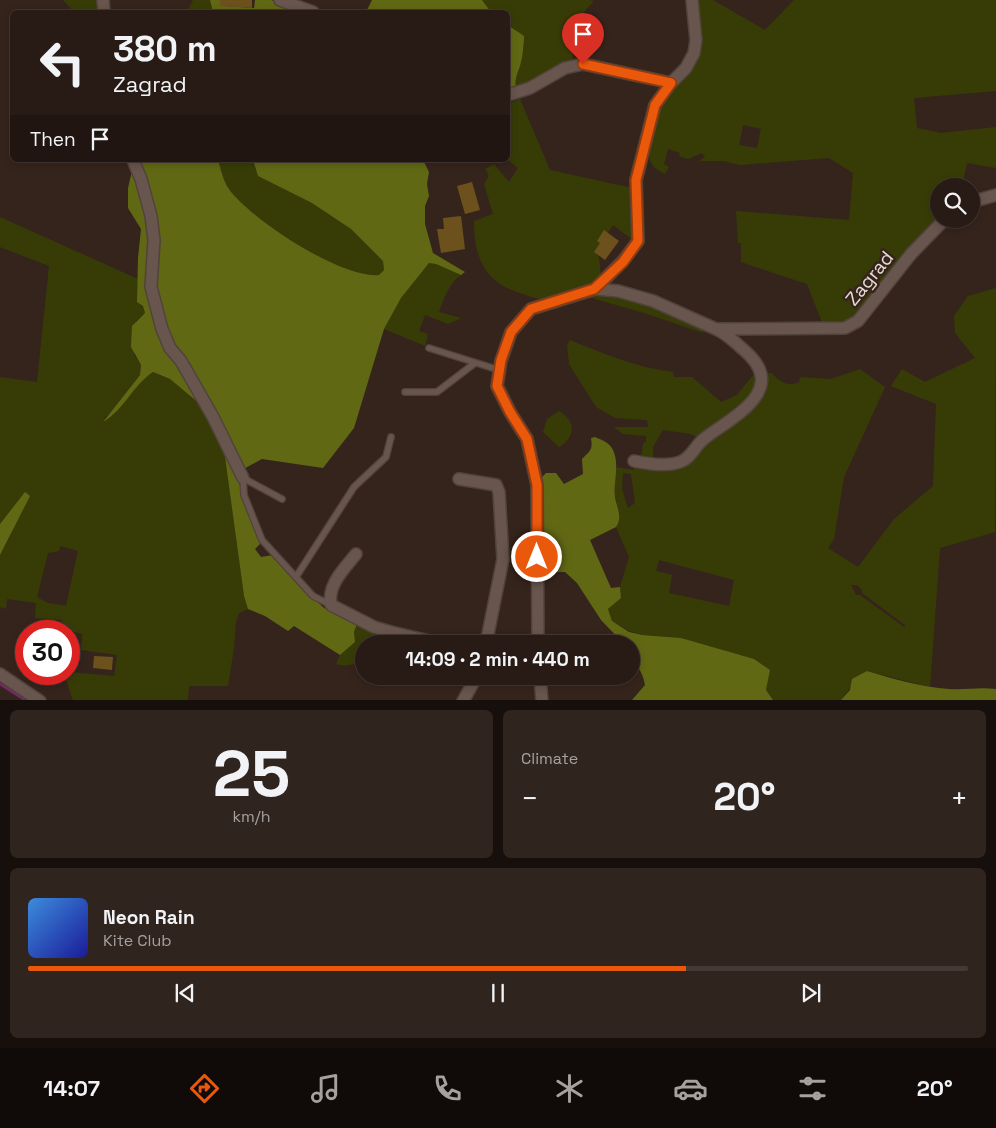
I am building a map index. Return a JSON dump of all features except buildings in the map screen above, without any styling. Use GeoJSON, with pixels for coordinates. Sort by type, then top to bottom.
{"type":"FeatureCollection","features":[{"type":"Feature","properties":{"kind":"street"},"geometry":{"type":"LineString","coordinates":[[280,0],[308,10]]}},
{"type":"Feature","properties":{"kind":"street","name":"Zagrad"},"geometry":{"type":"LineString","coordinates":[[594,289],[623,262],[638,241],[636,180],[655,105],[671,83],[686,68],[694,53],[696,32],[692,0]]}},
{"type":"Feature","properties":{"kind":"street"},"geometry":{"type":"LineString","coordinates":[[510,94],[530,88],[565,68],[583,64],[671,83]]}},
{"type":"Feature","properties":{"kind":"street"},"geometry":{"type":"LineString","coordinates":[[134,162],[141,178],[151,216],[154,240],[151,287],[162,329],[170,348],[213,417],[243,478]]}},
{"type":"Feature","properties":{"kind":"street"},"geometry":{"type":"LineString","coordinates":[[980,199],[996,195]]}},
{"type":"Feature","properties":{"kind":"street","name":"Zagrad"},"geometry":{"type":"LineString","coordinates":[[716,329],[845,328],[858,321],[911,254],[936,228]]}},
{"type":"Feature","properties":{"kind":"street","name":"Zagrad"},"geometry":{"type":"LineString","coordinates":[[538,635],[537,485],[527,439],[497,386],[501,360],[511,332],[531,309],[594,289],[618,291],[653,301],[727,334],[758,365],[762,381],[761,388],[755,398],[748,406],[702,440],[689,457],[680,462],[666,464],[634,461]]}},
{"type":"Feature","properties":{"kind":"street"},"geometry":{"type":"LineString","coordinates":[[459,479],[496,485],[499,492],[503,559],[488,635]]}},
{"type":"Feature","properties":{"kind":"street"},"geometry":{"type":"LineString","coordinates":[[356,554],[334,583],[330,600],[331,605],[391,632],[404,635]]}},
{"type":"Feature","properties":{"kind":"street"},"geometry":{"type":"LineString","coordinates":[[0,674],[40,700]]}},
{"type":"Feature","properties":{"kind":"street"},"geometry":{"type":"LineString","coordinates":[[463,700],[472,685]]}},
{"type":"Feature","properties":{"kind":"street"},"geometry":{"type":"LineString","coordinates":[[541,685],[542,700]]}},
{"type":"Feature","properties":{"kind":"lane"},"geometry":{"type":"LineString","coordinates":[[429,348],[499,370]]}},
{"type":"Feature","properties":{"kind":"lane"},"geometry":{"type":"LineString","coordinates":[[405,392],[437,392],[475,363]]}},
{"type":"Feature","properties":{"kind":"lane"},"geometry":{"type":"LineString","coordinates":[[296,577],[354,487],[386,457],[391,437]]}},
{"type":"Feature","properties":{"kind":"lane"},"geometry":{"type":"LineString","coordinates":[[243,478],[282,499]]}},
{"type":"Feature","properties":{"kind":"lane"},"geometry":{"type":"LineString","coordinates":[[243,478],[244,495],[262,540],[313,596],[331,605]]}},
{"type":"Feature","properties":{"kind":"green space"},"geometry":{"type":"Polygon","coordinates":[[[63,0],[101,0],[102,10],[72,10],[63,0]]]}},
{"type":"Feature","properties":{"kind":"green space"},"geometry":{"type":"Polygon","coordinates":[[[193,0],[210,0],[212,10],[188,10],[193,0]]]}},
{"type":"Feature","properties":{"kind":"green space"},"geometry":{"type":"Polygon","coordinates":[[[210,0],[225,0],[225,6],[254,8],[255,0],[271,0],[301,10],[212,10],[210,0]]]}},
{"type":"Feature","properties":{"kind":"green space"},"geometry":{"type":"Polygon","coordinates":[[[372,0],[482,0],[490,10],[367,10],[372,0]]]}},
{"type":"Feature","properties":{"kind":"green space"},"geometry":{"type":"Polygon","coordinates":[[[482,0],[594,1],[573,24],[566,21],[562,29],[571,34],[573,60],[533,82],[516,87],[517,70],[523,54],[523,39],[518,32],[510,26],[510,10],[490,10],[482,0]]]}},
{"type":"Feature","properties":{"kind":"green space"},"geometry":{"type":"Polygon","coordinates":[[[698,0],[713,0],[765,30],[794,0],[996,0],[996,91],[914,98],[917,128],[941,133],[996,127],[996,168],[967,163],[964,178],[930,178],[930,228],[932,228],[865,309],[847,324],[823,325],[807,284],[741,262],[741,243],[738,243],[736,211],[849,220],[853,173],[829,158],[740,165],[724,161],[699,161],[705,157],[702,153],[688,159],[679,156],[680,153],[668,149],[664,164],[669,167],[665,174],[651,163],[648,151],[655,115],[700,44],[701,22],[698,0]],[[743,125],[739,145],[757,148],[761,129],[743,125]]]}},
{"type":"Feature","properties":{"kind":"green space"},"geometry":{"type":"Polygon","coordinates":[[[510,26],[524,36],[523,53],[516,78],[516,87],[510,88],[510,26]]]}},
{"type":"Feature","properties":{"kind":"green space"},"geometry":{"type":"Polygon","coordinates":[[[520,99],[550,170],[632,188],[634,241],[613,225],[598,248],[601,276],[584,288],[547,299],[534,298],[499,283],[484,268],[476,247],[474,221],[493,214],[484,184],[489,176],[485,169],[494,164],[509,182],[518,168],[510,162],[510,103],[520,99]]]}},
{"type":"Feature","properties":{"kind":"green space"},"geometry":{"type":"Polygon","coordinates":[[[140,162],[219,162],[229,189],[256,216],[298,245],[321,257],[363,274],[379,275],[384,270],[383,261],[351,229],[312,203],[258,176],[254,162],[424,162],[429,172],[427,184],[429,196],[425,206],[425,224],[433,253],[465,272],[461,275],[436,264],[429,263],[401,298],[384,329],[354,428],[323,468],[262,459],[238,472],[246,508],[262,542],[255,549],[261,557],[273,555],[293,579],[324,608],[357,624],[354,632],[355,642],[340,655],[294,626],[288,631],[265,616],[248,609],[244,596],[225,457],[208,411],[170,379],[153,372],[146,377],[117,411],[103,422],[140,375],[141,365],[131,347],[132,326],[145,313],[143,306],[137,302],[141,229],[128,208],[128,188],[132,171],[141,166],[140,162]]]}},
{"type":"Feature","properties":{"kind":"green space"},"geometry":{"type":"Polygon","coordinates":[[[219,162],[254,162],[258,176],[312,203],[351,229],[383,261],[384,270],[379,275],[363,274],[343,267],[298,245],[256,216],[229,189],[219,162]]]}},
{"type":"Feature","properties":{"kind":"green space"},"geometry":{"type":"Polygon","coordinates":[[[0,217],[138,279],[137,302],[143,306],[145,313],[136,321],[134,355],[141,365],[140,375],[103,419],[112,416],[142,379],[153,372],[170,379],[208,412],[225,457],[244,596],[248,609],[239,613],[236,621],[228,686],[189,686],[188,700],[73,700],[68,685],[80,685],[80,673],[114,676],[117,655],[81,650],[82,634],[80,634],[80,620],[35,618],[36,603],[7,599],[6,609],[0,607],[0,555],[11,534],[25,493],[0,524],[0,377],[37,382],[49,266],[0,247],[0,217]],[[60,546],[59,551],[48,553],[37,597],[48,603],[66,606],[78,551],[60,546]]]}},
{"type":"Feature","properties":{"kind":"green space"},"geometry":{"type":"Polygon","coordinates":[[[429,263],[436,264],[461,275],[450,287],[439,312],[461,318],[448,324],[425,315],[419,331],[428,334],[425,346],[384,329],[401,298],[429,263]]]}},
{"type":"Feature","properties":{"kind":"green space"},"geometry":{"type":"Polygon","coordinates":[[[996,288],[995,532],[940,548],[930,687],[867,671],[841,700],[773,700],[766,690],[770,670],[681,638],[642,635],[629,631],[612,621],[608,609],[621,598],[620,587],[629,557],[616,527],[620,515],[615,496],[615,467],[634,470],[634,464],[666,467],[697,451],[739,416],[764,373],[771,373],[787,384],[795,384],[799,382],[800,377],[831,379],[860,369],[885,387],[844,477],[834,539],[828,548],[858,567],[894,519],[933,486],[936,404],[891,386],[902,369],[925,382],[975,358],[955,333],[954,316],[968,296],[996,288]],[[623,473],[622,489],[628,508],[635,503],[631,474],[623,473]],[[659,560],[656,571],[672,575],[669,593],[729,606],[734,580],[659,560]],[[851,585],[856,595],[860,595],[904,627],[906,626],[862,593],[862,590],[857,585],[851,585]]]}},
{"type":"Feature","properties":{"kind":"green space"},"geometry":{"type":"Polygon","coordinates":[[[599,292],[650,302],[703,329],[703,333],[585,296],[599,292]]]}},
{"type":"Feature","properties":{"kind":"green space"},"geometry":{"type":"Polygon","coordinates":[[[570,340],[633,364],[673,372],[674,377],[692,377],[721,402],[737,395],[758,369],[754,397],[700,438],[690,434],[663,430],[653,447],[653,460],[641,459],[646,436],[623,434],[614,427],[648,427],[647,420],[615,418],[596,407],[569,364],[567,345],[570,340]]]}},
{"type":"Feature","properties":{"kind":"green space"},"geometry":{"type":"Polygon","coordinates":[[[559,411],[569,419],[572,429],[569,439],[559,447],[543,432],[547,419],[559,411]]]}},
{"type":"Feature","properties":{"kind":"green space"},"geometry":{"type":"Polygon","coordinates":[[[595,437],[610,445],[616,462],[615,497],[619,512],[618,523],[616,527],[590,540],[611,588],[620,587],[621,598],[608,609],[612,621],[629,632],[681,638],[754,659],[770,670],[766,690],[773,700],[632,700],[645,685],[640,671],[640,635],[615,635],[601,620],[577,583],[565,572],[556,572],[542,576],[539,480],[546,473],[556,473],[564,484],[583,474],[582,459],[590,450],[592,445],[591,438],[595,437]]]}},
{"type":"Feature","properties":{"kind":"green space"},"geometry":{"type":"Polygon","coordinates":[[[25,492],[30,496],[0,555],[0,524],[25,492]]]}},
{"type":"Feature","properties":{"kind":"green space"},"geometry":{"type":"Polygon","coordinates":[[[357,624],[395,635],[355,635],[355,642],[354,632],[357,624]]]}},
{"type":"Feature","properties":{"kind":"green space"},"geometry":{"type":"Polygon","coordinates":[[[355,642],[355,664],[336,664],[340,655],[355,642]]]}},
{"type":"Feature","properties":{"kind":"green space"},"geometry":{"type":"Polygon","coordinates":[[[867,671],[939,688],[996,689],[996,700],[841,700],[850,690],[852,679],[867,671]]]}},
{"type":"Feature","properties":{"kind":"waterway"},"geometry":{"type":"LineString","coordinates":[[0,684],[25,700]]}},
{"type":"Feature","properties":{"kind":"route"},"geometry":{"type":"LineString","coordinates":[[537,557],[537,485],[533,462],[527,439],[497,386],[501,360],[511,332],[531,309],[594,289],[623,262],[638,241],[636,180],[655,105],[671,83],[583,64]]}}]}
